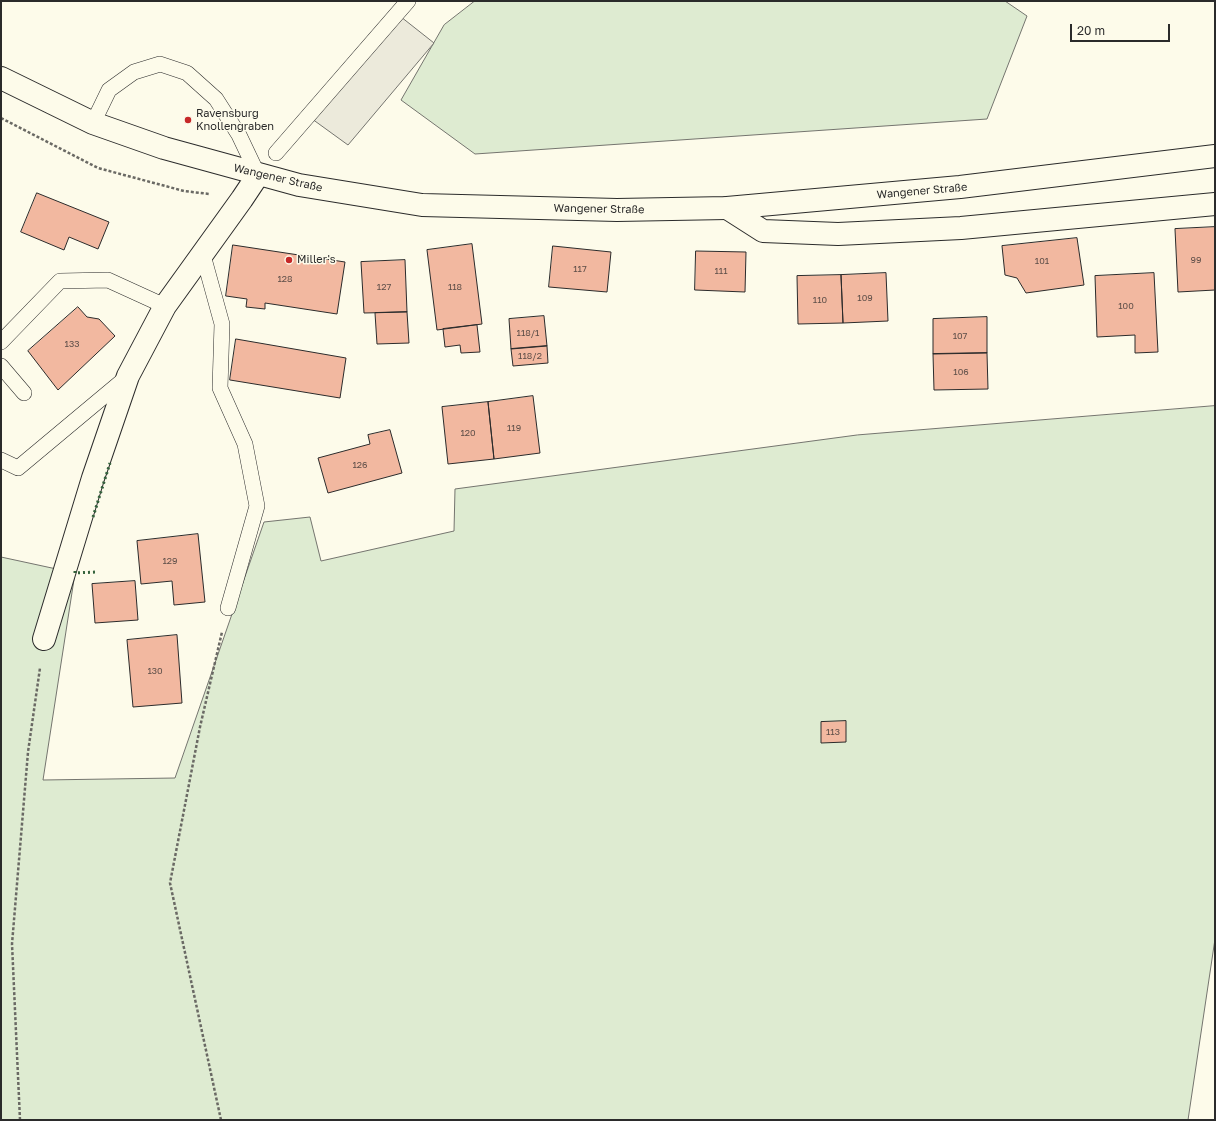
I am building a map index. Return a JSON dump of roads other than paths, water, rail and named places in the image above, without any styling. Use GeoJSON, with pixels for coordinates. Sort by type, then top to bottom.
{"type":"FeatureCollection","features":[{"type":"Feature","properties":{"kind":"main road","name":"Wangener Straße"},"geometry":{"type":"LineString","coordinates":[[1,78],[93,123],[164,148],[299,185],[422,205],[617,210],[727,208],[960,187],[1215,156]]}},
{"type":"Feature","properties":{"kind":"main road"},"geometry":{"type":"LineString","coordinates":[[44,639],[93,478],[128,376],[166,306],[258,175]]}},
{"type":"Feature","properties":{"kind":"main road"},"geometry":{"type":"LineString","coordinates":[[727,208],[763,231],[838,234],[961,228],[1215,204]]}},
{"type":"Feature","properties":{"kind":"lane"},"geometry":{"type":"LineString","coordinates":[[276,153],[408,1]]}},
{"type":"Feature","properties":{"kind":"lane"},"geometry":{"type":"LineString","coordinates":[[93,123],[109,90],[134,72],[160,64],[187,73],[216,99],[239,135],[258,175]]}},
{"type":"Feature","properties":{"kind":"lane"},"geometry":{"type":"LineString","coordinates":[[203,255],[222,324],[220,388],[245,444],[257,506],[228,608]]}},
{"type":"Feature","properties":{"kind":"lane"},"geometry":{"type":"LineString","coordinates":[[1,342],[60,281],[108,280],[166,306]]}},
{"type":"Feature","properties":{"kind":"lane"},"geometry":{"type":"LineString","coordinates":[[1,366],[24,393]]}},
{"type":"Feature","properties":{"kind":"lane"},"geometry":{"type":"LineString","coordinates":[[1,460],[18,468],[128,376]]}},
{"type":"Feature","properties":{"kind":"place","name":"Ravensburg Knollengraben"},"geometry":{"type":"Point","coordinates":[188,120]}},
{"type":"Feature","properties":{"kind":"place","name":"Miller's"},"geometry":{"type":"Point","coordinates":[289,260]}}]}
